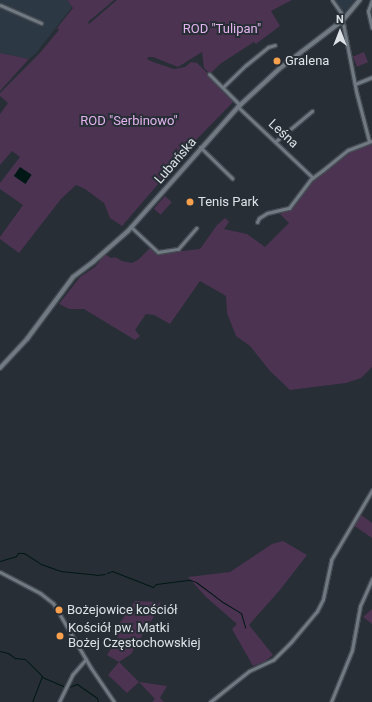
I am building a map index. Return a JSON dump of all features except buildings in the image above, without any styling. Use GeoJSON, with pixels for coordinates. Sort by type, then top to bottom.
{"type":"FeatureCollection","features":[{"type":"Feature","properties":{"kind":"street"},"geometry":{"type":"LineString","coordinates":[[257,222],[259,218],[268,213],[289,208],[313,178],[348,150],[370,141],[355,84],[343,20],[341,13],[332,0]]}},
{"type":"Feature","properties":{"kind":"street","name":"Lubańska"},"geometry":{"type":"LineString","coordinates":[[0,368],[27,339],[73,277],[94,261],[130,229],[200,148],[239,106],[279,69],[343,20],[360,0]]}},
{"type":"Feature","properties":{"kind":"street"},"geometry":{"type":"LineString","coordinates":[[372,0],[368,11],[372,28]]}},
{"type":"Feature","properties":{"kind":"street"},"geometry":{"type":"LineString","coordinates":[[0,5],[41,23]]}},
{"type":"Feature","properties":{"kind":"street"},"geometry":{"type":"LineString","coordinates":[[223,87],[246,65],[268,48],[275,45]]}},
{"type":"Feature","properties":{"kind":"street"},"geometry":{"type":"LineString","coordinates":[[208,74],[223,87],[239,106]]}},
{"type":"Feature","properties":{"kind":"street"},"geometry":{"type":"LineString","coordinates":[[355,84],[372,78]]}},
{"type":"Feature","properties":{"kind":"street","name":"Leśna"},"geometry":{"type":"LineString","coordinates":[[239,106],[313,178]]}},
{"type":"Feature","properties":{"kind":"street"},"geometry":{"type":"LineString","coordinates":[[276,141],[312,111]]}},
{"type":"Feature","properties":{"kind":"street"},"geometry":{"type":"LineString","coordinates":[[200,148],[232,178]]}},
{"type":"Feature","properties":{"kind":"street"},"geometry":{"type":"LineString","coordinates":[[130,229],[158,252],[178,249],[196,228]]}},
{"type":"Feature","properties":{"kind":"street"},"geometry":{"type":"LineString","coordinates":[[210,702],[248,671],[273,660],[291,642],[317,611],[323,599],[331,560],[372,490]]}},
{"type":"Feature","properties":{"kind":"street"},"geometry":{"type":"LineString","coordinates":[[0,572],[48,599],[104,689],[114,702]]}},
{"type":"Feature","properties":{"kind":"street"},"geometry":{"type":"LineString","coordinates":[[331,702],[352,650],[362,599],[372,579]]}},
{"type":"Feature","properties":{"kind":"street"},"geometry":{"type":"LineString","coordinates":[[58,702],[72,675],[86,659]]}},
{"type":"Feature","properties":{"kind":"shaded area"},"geometry":{"type":"Polygon","coordinates":[[[0,0],[67,0],[72,7],[36,53],[29,59],[0,53],[0,0]]]}},
{"type":"Feature","properties":{"kind":"shaded area"},"geometry":{"type":"Polygon","coordinates":[[[334,0],[358,0],[346,13],[341,11],[334,0]]]}},
{"type":"Feature","properties":{"kind":"shaded area"},"geometry":{"type":"Polygon","coordinates":[[[20,167],[32,175],[25,184],[14,176],[20,167]]]}},
{"type":"Feature","properties":{"kind":"green space","name":"ROD \"Serbinowo\""},"geometry":{"type":"Polygon","coordinates":[[[67,0],[114,0],[88,22],[89,24],[117,0],[292,0],[271,11],[280,26],[256,44],[254,42],[220,64],[210,74],[204,68],[202,52],[178,67],[153,57],[148,57],[147,59],[153,62],[174,69],[185,67],[191,62],[197,63],[235,100],[198,138],[122,226],[110,218],[104,203],[85,189],[76,185],[61,199],[19,253],[0,239],[23,205],[0,189],[0,183],[20,157],[12,151],[0,165],[0,114],[8,103],[0,96],[0,93],[39,54],[59,30],[57,28],[73,8],[67,0]]]}},
{"type":"Feature","properties":{"kind":"green space"},"geometry":{"type":"Polygon","coordinates":[[[364,52],[368,62],[357,67],[353,56],[364,52]]]}},
{"type":"Feature","properties":{"kind":"green space"},"geometry":{"type":"Polygon","coordinates":[[[0,53],[29,59],[0,91],[0,53]]]}},
{"type":"Feature","properties":{"kind":"green space"},"geometry":{"type":"Polygon","coordinates":[[[372,144],[372,367],[361,378],[346,383],[290,390],[270,371],[250,346],[236,336],[227,313],[226,296],[200,281],[170,324],[154,315],[146,314],[135,330],[140,336],[135,340],[84,309],[69,309],[59,304],[80,277],[95,267],[105,254],[111,258],[115,257],[122,261],[132,263],[138,260],[150,248],[156,254],[200,249],[217,225],[225,218],[229,222],[224,229],[247,234],[265,247],[289,223],[280,214],[308,185],[350,151],[372,144]]]}},
{"type":"Feature","properties":{"kind":"green space"},"geometry":{"type":"Polygon","coordinates":[[[165,196],[172,202],[161,215],[154,209],[165,196]]]}},
{"type":"Feature","properties":{"kind":"green space"},"geometry":{"type":"Polygon","coordinates":[[[360,514],[372,523],[372,538],[353,525],[360,514]]]}},
{"type":"Feature","properties":{"kind":"green space"},"geometry":{"type":"Polygon","coordinates":[[[283,541],[307,555],[280,590],[249,625],[273,655],[264,662],[253,666],[232,629],[237,624],[206,597],[188,577],[230,572],[272,544],[283,541]]]}},
{"type":"Feature","properties":{"kind":"green space"},"geometry":{"type":"Polygon","coordinates":[[[135,601],[161,602],[131,654],[119,662],[107,655],[117,639],[119,624],[135,601]]]}},
{"type":"Feature","properties":{"kind":"green space"},"geometry":{"type":"Polygon","coordinates":[[[372,609],[372,624],[363,617],[372,609]]]}},
{"type":"Feature","properties":{"kind":"green space"},"geometry":{"type":"Polygon","coordinates":[[[119,662],[139,682],[127,693],[108,675],[119,662]]]}},
{"type":"Feature","properties":{"kind":"green space"},"geometry":{"type":"Polygon","coordinates":[[[139,682],[167,686],[160,698],[164,702],[152,702],[155,699],[139,682]]]}},
{"type":"Feature","properties":{"kind":"waterway"},"geometry":{"type":"LineString","coordinates":[[0,561],[16,556],[18,553],[24,553],[41,564],[60,571],[97,575],[105,574]]}},
{"type":"Feature","properties":{"kind":"waterway"},"geometry":{"type":"LineString","coordinates":[[107,573],[112,571],[153,587],[156,584],[190,580],[196,582],[221,601],[241,613],[245,627]]}},
{"type":"Feature","properties":{"kind":"waterway"},"geometry":{"type":"LineString","coordinates":[[0,651],[8,653],[15,658],[25,659],[42,676],[32,702]]}},
{"type":"Feature","properties":{"kind":"waterway"},"geometry":{"type":"LineString","coordinates":[[42,677],[63,686]]}},
{"type":"Feature","properties":{"kind":"waterway"},"geometry":{"type":"LineString","coordinates":[[69,687],[77,684],[97,698],[98,702]]}},
{"type":"Feature","properties":{"kind":"place","name":"Gralena"},"geometry":{"type":"Point","coordinates":[277,61]}},
{"type":"Feature","properties":{"kind":"place","name":"Tenis Park"},"geometry":{"type":"Point","coordinates":[190,202]}},
{"type":"Feature","properties":{"kind":"place","name":"Bożejowice kościół"},"geometry":{"type":"Point","coordinates":[59,610]}},
{"type":"Feature","properties":{"kind":"place","name":"Kościół pw. Matki Bożej Częstochowskiej"},"geometry":{"type":"Point","coordinates":[60,636]}},
{"type":"Feature","properties":{"kind":"park label","name":"ROD \"Tulipan\""},"geometry":{"type":"Point","coordinates":[222,29]}}]}
